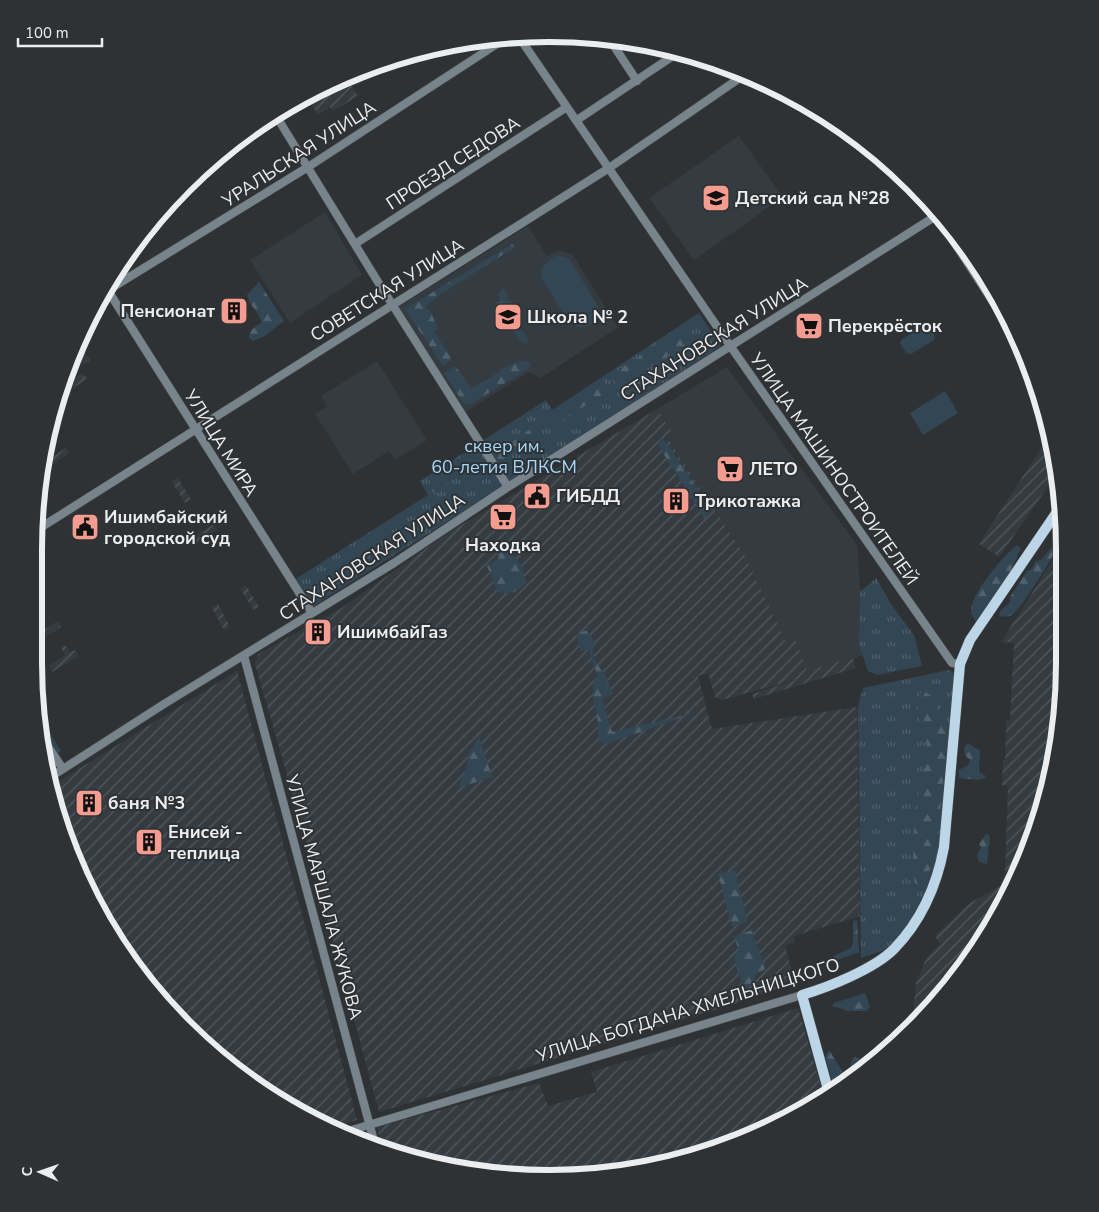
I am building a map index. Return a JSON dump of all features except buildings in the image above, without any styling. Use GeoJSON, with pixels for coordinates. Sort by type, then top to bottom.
{"type":"FeatureCollection","features":[{"type":"Feature","properties":{"kind":"main road","name":"УЛИЦА БОГДАНА ХМЕЛЬНИЦКОГО"},"geometry":{"type":"LineString","coordinates":[[802,995],[824,988],[857,973],[893,950],[912,928],[927,902],[940,870],[944,847],[960,664],[970,640],[1055,515]]}},
{"type":"Feature","properties":{"kind":"main road"},"geometry":{"type":"LineString","coordinates":[[802,995],[827,1086]]}},
{"type":"Feature","properties":{"kind":"street","name":"УЛИЦА МАШИНОСТРОИТЕЛЕЙ"},"geometry":{"type":"LineString","coordinates":[[523,44],[731,347],[952,663],[960,664]]}},
{"type":"Feature","properties":{"kind":"street","name":"УРАЛЬСКАЯ УЛИЦА"},"geometry":{"type":"LineString","coordinates":[[118,284],[308,167],[494,46]]}},
{"type":"Feature","properties":{"kind":"street"},"geometry":{"type":"LineString","coordinates":[[615,47],[637,81]]}},
{"type":"Feature","properties":{"kind":"street"},"geometry":{"type":"LineString","coordinates":[[577,120],[671,58]]}},
{"type":"Feature","properties":{"kind":"street","name":"СОВЕТСКАЯ УЛИЦА"},"geometry":{"type":"LineString","coordinates":[[43,526],[609,168],[738,79]]}},
{"type":"Feature","properties":{"kind":"street","name":"ПРОЕЗД СЕДОВА"},"geometry":{"type":"LineString","coordinates":[[355,244],[567,107]]}},
{"type":"Feature","properties":{"kind":"street"},"geometry":{"type":"LineString","coordinates":[[279,121],[392,305],[508,487]]}},
{"type":"Feature","properties":{"kind":"street","name":"СТАХАНОВСКАЯ УЛИЦА"},"geometry":{"type":"LineString","coordinates":[[55,774],[164,704],[394,563],[508,487],[933,218]]}},
{"type":"Feature","properties":{"kind":"street","name":"УЛИЦА МИРА"},"geometry":{"type":"LineString","coordinates":[[110,297],[312,613]]}},
{"type":"Feature","properties":{"kind":"street","name":"УЛИЦА МАРШАЛА ЖУКОВА"},"geometry":{"type":"LineString","coordinates":[[244,656],[373,1138]]}},
{"type":"Feature","properties":{"kind":"street"},"geometry":{"type":"LineString","coordinates":[[50,751],[62,770]]}},
{"type":"Feature","properties":{"kind":"street","name":"УЛИЦА БОГДАНА ХМЕЛЬНИЦКОГО"},"geometry":{"type":"LineString","coordinates":[[352,1130],[802,995]]}},
{"type":"Feature","properties":{"kind":"shaded area"},"geometry":{"type":"Polygon","coordinates":[[[350,83],[358,96],[333,111],[330,107],[318,115],[310,103],[350,83]]]}},
{"type":"Feature","properties":{"kind":"shaded area","name":"Детский сад №28"},"geometry":{"type":"Polygon","coordinates":[[[739,136],[783,197],[694,260],[649,198],[739,136]]]}},
{"type":"Feature","properties":{"kind":"shaded area"},"geometry":{"type":"Polygon","coordinates":[[[325,212],[362,275],[290,323],[250,260],[325,212]]]}},
{"type":"Feature","properties":{"kind":"shaded area","name":"Школа № 2"},"geometry":{"type":"Polygon","coordinates":[[[528,226],[547,256],[559,250],[572,254],[618,327],[541,378],[529,372],[464,413],[399,307],[528,226]]]}},
{"type":"Feature","properties":{"kind":"shaded area"},"geometry":{"type":"Polygon","coordinates":[[[85,353],[90,360],[76,370],[81,356],[85,353]]]}},
{"type":"Feature","properties":{"kind":"shaded area"},"geometry":{"type":"Polygon","coordinates":[[[377,361],[427,440],[395,460],[389,451],[353,474],[315,414],[327,406],[321,396],[377,361]]]}},
{"type":"Feature","properties":{"kind":"shaded area"},"geometry":{"type":"Polygon","coordinates":[[[727,367],[857,545],[865,654],[808,676],[786,643],[745,556],[667,437],[673,433],[657,409],[727,367]]]}},
{"type":"Feature","properties":{"kind":"shaded area"},"geometry":{"type":"Polygon","coordinates":[[[83,373],[87,379],[68,391],[71,381],[83,373]]]}},
{"type":"Feature","properties":{"kind":"shaded area"},"geometry":{"type":"Polygon","coordinates":[[[657,409],[673,433],[667,437],[745,556],[786,642],[796,641],[807,671],[853,657],[856,668],[754,699],[752,694],[805,677],[722,700],[715,697],[708,673],[698,676],[712,729],[857,707],[860,916],[794,936],[795,942],[785,946],[795,981],[792,984],[738,1003],[379,1112],[305,837],[255,664],[258,654],[340,609],[448,533],[657,409]]]}},
{"type":"Feature","properties":{"kind":"shaded area"},"geometry":{"type":"Polygon","coordinates":[[[1045,442],[1052,481],[999,557],[979,544],[1045,442]]]}},
{"type":"Feature","properties":{"kind":"shaded area"},"geometry":{"type":"Polygon","coordinates":[[[66,448],[69,453],[50,466],[51,458],[66,448]]]}},
{"type":"Feature","properties":{"kind":"shaded area"},"geometry":{"type":"Polygon","coordinates":[[[178,478],[191,499],[185,503],[172,482],[178,478]]]}},
{"type":"Feature","properties":{"kind":"shaded area"},"geometry":{"type":"Polygon","coordinates":[[[214,524],[217,530],[196,543],[192,538],[214,524]]]}},
{"type":"Feature","properties":{"kind":"shaded area"},"geometry":{"type":"Polygon","coordinates":[[[1054,558],[1056,559],[1056,662],[1052,729],[1047,761],[1030,825],[1018,857],[989,916],[952,971],[913,1016],[916,982],[927,957],[940,944],[935,936],[968,904],[1002,885],[1005,873],[1008,786],[1002,785],[1006,720],[1010,720],[1014,643],[1001,642],[1054,558]]]}},
{"type":"Feature","properties":{"kind":"shaded area"},"geometry":{"type":"Polygon","coordinates":[[[246,585],[259,607],[254,610],[240,589],[246,585]]]}},
{"type":"Feature","properties":{"kind":"shaded area"},"geometry":{"type":"Polygon","coordinates":[[[218,604],[230,627],[224,630],[212,608],[218,604]]]}},
{"type":"Feature","properties":{"kind":"shaded area"},"geometry":{"type":"Polygon","coordinates":[[[58,621],[61,627],[42,639],[42,631],[58,621]]]}},
{"type":"Feature","properties":{"kind":"shaded area"},"geometry":{"type":"Polygon","coordinates":[[[65,645],[70,652],[75,650],[79,656],[52,672],[49,666],[65,655],[61,647],[65,645]]]}},
{"type":"Feature","properties":{"kind":"shaded area"},"geometry":{"type":"Polygon","coordinates":[[[237,671],[357,1120],[341,1125],[296,1102],[268,1084],[215,1044],[168,997],[128,944],[110,916],[95,887],[69,825],[57,782],[237,671]]]}},
{"type":"Feature","properties":{"kind":"shaded area"},"geometry":{"type":"Polygon","coordinates":[[[798,1008],[822,1090],[774,1117],[712,1143],[648,1160],[616,1165],[550,1170],[483,1165],[451,1160],[380,1140],[377,1127],[539,1083],[548,1106],[597,1092],[591,1072],[798,1008]]]}},
{"type":"Feature","properties":{"kind":"green space"},"geometry":{"type":"Polygon","coordinates":[[[512,244],[515,247],[441,294],[426,306],[430,310],[438,329],[434,332],[451,357],[451,360],[443,366],[405,309],[512,244]]]}},
{"type":"Feature","properties":{"kind":"green space"},"geometry":{"type":"Polygon","coordinates":[[[557,255],[569,258],[597,305],[597,317],[588,326],[579,327],[571,322],[542,279],[542,268],[557,255]]]}},
{"type":"Feature","properties":{"kind":"green space"},"geometry":{"type":"Polygon","coordinates":[[[259,282],[284,321],[265,336],[253,341],[249,338],[250,333],[262,322],[247,295],[259,282]]]}},
{"type":"Feature","properties":{"kind":"green space"},"geometry":{"type":"Polygon","coordinates":[[[504,288],[508,297],[506,300],[512,301],[520,316],[513,320],[528,339],[528,342],[525,344],[520,340],[495,304],[500,300],[498,294],[504,288]]]}},
{"type":"Feature","properties":{"kind":"green space","name":"сквер им. 60-летия ВЛКСМ"},"geometry":{"type":"Polygon","coordinates":[[[699,313],[721,346],[312,607],[294,580],[428,495],[420,481],[546,400],[552,410],[699,313]]]}},
{"type":"Feature","properties":{"kind":"green space"},"geometry":{"type":"Polygon","coordinates":[[[925,325],[929,326],[935,336],[934,340],[911,354],[906,353],[900,343],[902,339],[925,325]]]}},
{"type":"Feature","properties":{"kind":"green space"},"geometry":{"type":"Polygon","coordinates":[[[679,338],[686,340],[685,345],[619,386],[615,385],[612,378],[615,372],[654,347],[663,346],[679,338]]]}},
{"type":"Feature","properties":{"kind":"green space"},"geometry":{"type":"Polygon","coordinates":[[[525,360],[530,363],[528,369],[469,405],[464,404],[444,373],[456,367],[471,388],[510,364],[525,360]]]}},
{"type":"Feature","properties":{"kind":"green space"},"geometry":{"type":"Polygon","coordinates":[[[673,360],[677,368],[634,399],[626,393],[631,385],[652,376],[664,368],[669,361],[673,360]]]}},
{"type":"Feature","properties":{"kind":"green space"},"geometry":{"type":"Polygon","coordinates":[[[602,380],[609,387],[606,392],[554,426],[550,422],[551,414],[602,380]]]}},
{"type":"Feature","properties":{"kind":"green space"},"geometry":{"type":"Polygon","coordinates":[[[945,391],[958,413],[923,435],[910,413],[945,391]]]}},
{"type":"Feature","properties":{"kind":"green space"},"geometry":{"type":"Polygon","coordinates":[[[529,430],[536,439],[524,446],[520,446],[520,449],[497,461],[492,451],[501,442],[510,442],[529,430]]]}},
{"type":"Feature","properties":{"kind":"green space"},"geometry":{"type":"Polygon","coordinates":[[[660,438],[667,444],[709,509],[705,519],[659,447],[660,438]]]}},
{"type":"Feature","properties":{"kind":"green space"},"geometry":{"type":"Polygon","coordinates":[[[437,476],[440,482],[439,485],[449,483],[450,486],[442,489],[435,495],[430,488],[430,479],[437,476]]]}},
{"type":"Feature","properties":{"kind":"green space"},"geometry":{"type":"Polygon","coordinates":[[[1056,542],[1056,554],[1054,554],[1021,606],[1010,616],[999,616],[1000,611],[1010,602],[1010,597],[1027,571],[1032,569],[1035,562],[1041,560],[1056,542]]]}},
{"type":"Feature","properties":{"kind":"green space"},"geometry":{"type":"Polygon","coordinates":[[[1017,545],[1021,548],[1010,573],[978,622],[976,622],[971,611],[976,594],[996,566],[1017,545]]]}},
{"type":"Feature","properties":{"kind":"green space"},"geometry":{"type":"Polygon","coordinates":[[[495,551],[509,553],[520,564],[526,582],[517,590],[510,593],[498,592],[487,566],[499,558],[495,551]]]}},
{"type":"Feature","properties":{"kind":"green space"},"geometry":{"type":"Polygon","coordinates":[[[876,578],[893,607],[914,635],[922,666],[877,675],[868,671],[859,645],[860,592],[876,578]]]}},
{"type":"Feature","properties":{"kind":"green space"},"geometry":{"type":"Polygon","coordinates":[[[587,630],[595,643],[593,653],[595,660],[605,675],[613,694],[602,699],[612,732],[691,714],[606,744],[599,742],[597,712],[593,701],[593,681],[598,677],[589,650],[581,651],[576,634],[587,630]]]}},
{"type":"Feature","properties":{"kind":"green space"},"geometry":{"type":"Polygon","coordinates":[[[949,670],[955,674],[941,849],[930,889],[919,912],[893,947],[861,958],[858,706],[863,688],[949,670]]]}},
{"type":"Feature","properties":{"kind":"green space"},"geometry":{"type":"Polygon","coordinates":[[[922,689],[936,700],[944,722],[947,744],[935,858],[922,887],[915,885],[913,872],[914,816],[927,751],[925,729],[915,713],[922,689]]]}},
{"type":"Feature","properties":{"kind":"green space"},"geometry":{"type":"Polygon","coordinates":[[[47,729],[61,751],[57,753],[49,741],[47,729]]]}},
{"type":"Feature","properties":{"kind":"green space"},"geometry":{"type":"Polygon","coordinates":[[[479,737],[492,777],[458,788],[466,769],[469,754],[479,737]]]}},
{"type":"Feature","properties":{"kind":"green space"},"geometry":{"type":"Polygon","coordinates":[[[968,743],[980,751],[979,772],[985,775],[985,778],[979,780],[959,778],[959,770],[968,765],[970,760],[965,755],[964,748],[968,743]]]}},
{"type":"Feature","properties":{"kind":"green space"},"geometry":{"type":"Polygon","coordinates":[[[986,834],[990,836],[987,864],[979,862],[977,855],[981,847],[979,844],[986,834]]]}},
{"type":"Feature","properties":{"kind":"green space"},"geometry":{"type":"Polygon","coordinates":[[[735,871],[747,920],[732,927],[718,873],[735,871]]]}},
{"type":"Feature","properties":{"kind":"green space"},"geometry":{"type":"Polygon","coordinates":[[[857,920],[859,952],[834,961],[834,956],[851,948],[853,943],[853,921],[857,920]]]}},
{"type":"Feature","properties":{"kind":"green space"},"geometry":{"type":"Polygon","coordinates":[[[752,930],[765,969],[755,975],[754,982],[749,986],[749,990],[742,985],[734,957],[739,951],[734,936],[752,930]]]}},
{"type":"Feature","properties":{"kind":"green space"},"geometry":{"type":"Polygon","coordinates":[[[865,993],[870,1007],[866,1011],[848,1011],[833,1006],[834,1003],[865,993]]]}},
{"type":"Feature","properties":{"kind":"green space"},"geometry":{"type":"Polygon","coordinates":[[[829,1050],[844,1074],[848,1072],[833,1083],[825,1057],[829,1050]]]}},
{"type":"Feature","properties":{"kind":"green space"},"geometry":{"type":"Polygon","coordinates":[[[854,1057],[863,1061],[850,1071],[851,1062],[854,1057]]]}},
{"type":"Feature","properties":{"kind":"place","name":"Детский сад №28"},"geometry":{"type":"Point","coordinates":[716,198]}},
{"type":"Feature","properties":{"kind":"place","name":"Пенсионат"},"geometry":{"type":"Point","coordinates":[234,311]}},
{"type":"Feature","properties":{"kind":"place","name":"Школа № 2"},"geometry":{"type":"Point","coordinates":[508,317]}},
{"type":"Feature","properties":{"kind":"place","name":"Перекрёсток"},"geometry":{"type":"Point","coordinates":[809,326]}},
{"type":"Feature","properties":{"kind":"place","name":"ЛЕТО"},"geometry":{"type":"Point","coordinates":[730,469]}},
{"type":"Feature","properties":{"kind":"place","name":"ГИБДД"},"geometry":{"type":"Point","coordinates":[537,496]}},
{"type":"Feature","properties":{"kind":"place","name":"Трикотажка"},"geometry":{"type":"Point","coordinates":[676,501]}},
{"type":"Feature","properties":{"kind":"place","name":"Находка"},"geometry":{"type":"Point","coordinates":[503,517]}},
{"type":"Feature","properties":{"kind":"place","name":"Ишимбайский городской суд"},"geometry":{"type":"Point","coordinates":[85,527]}},
{"type":"Feature","properties":{"kind":"place","name":"ИшимбайГаз"},"geometry":{"type":"Point","coordinates":[318,632]}},
{"type":"Feature","properties":{"kind":"place","name":"баня №3"},"geometry":{"type":"Point","coordinates":[89,803]}},
{"type":"Feature","properties":{"kind":"place","name":"Енисей - теплица"},"geometry":{"type":"Point","coordinates":[149,842]}}]}
